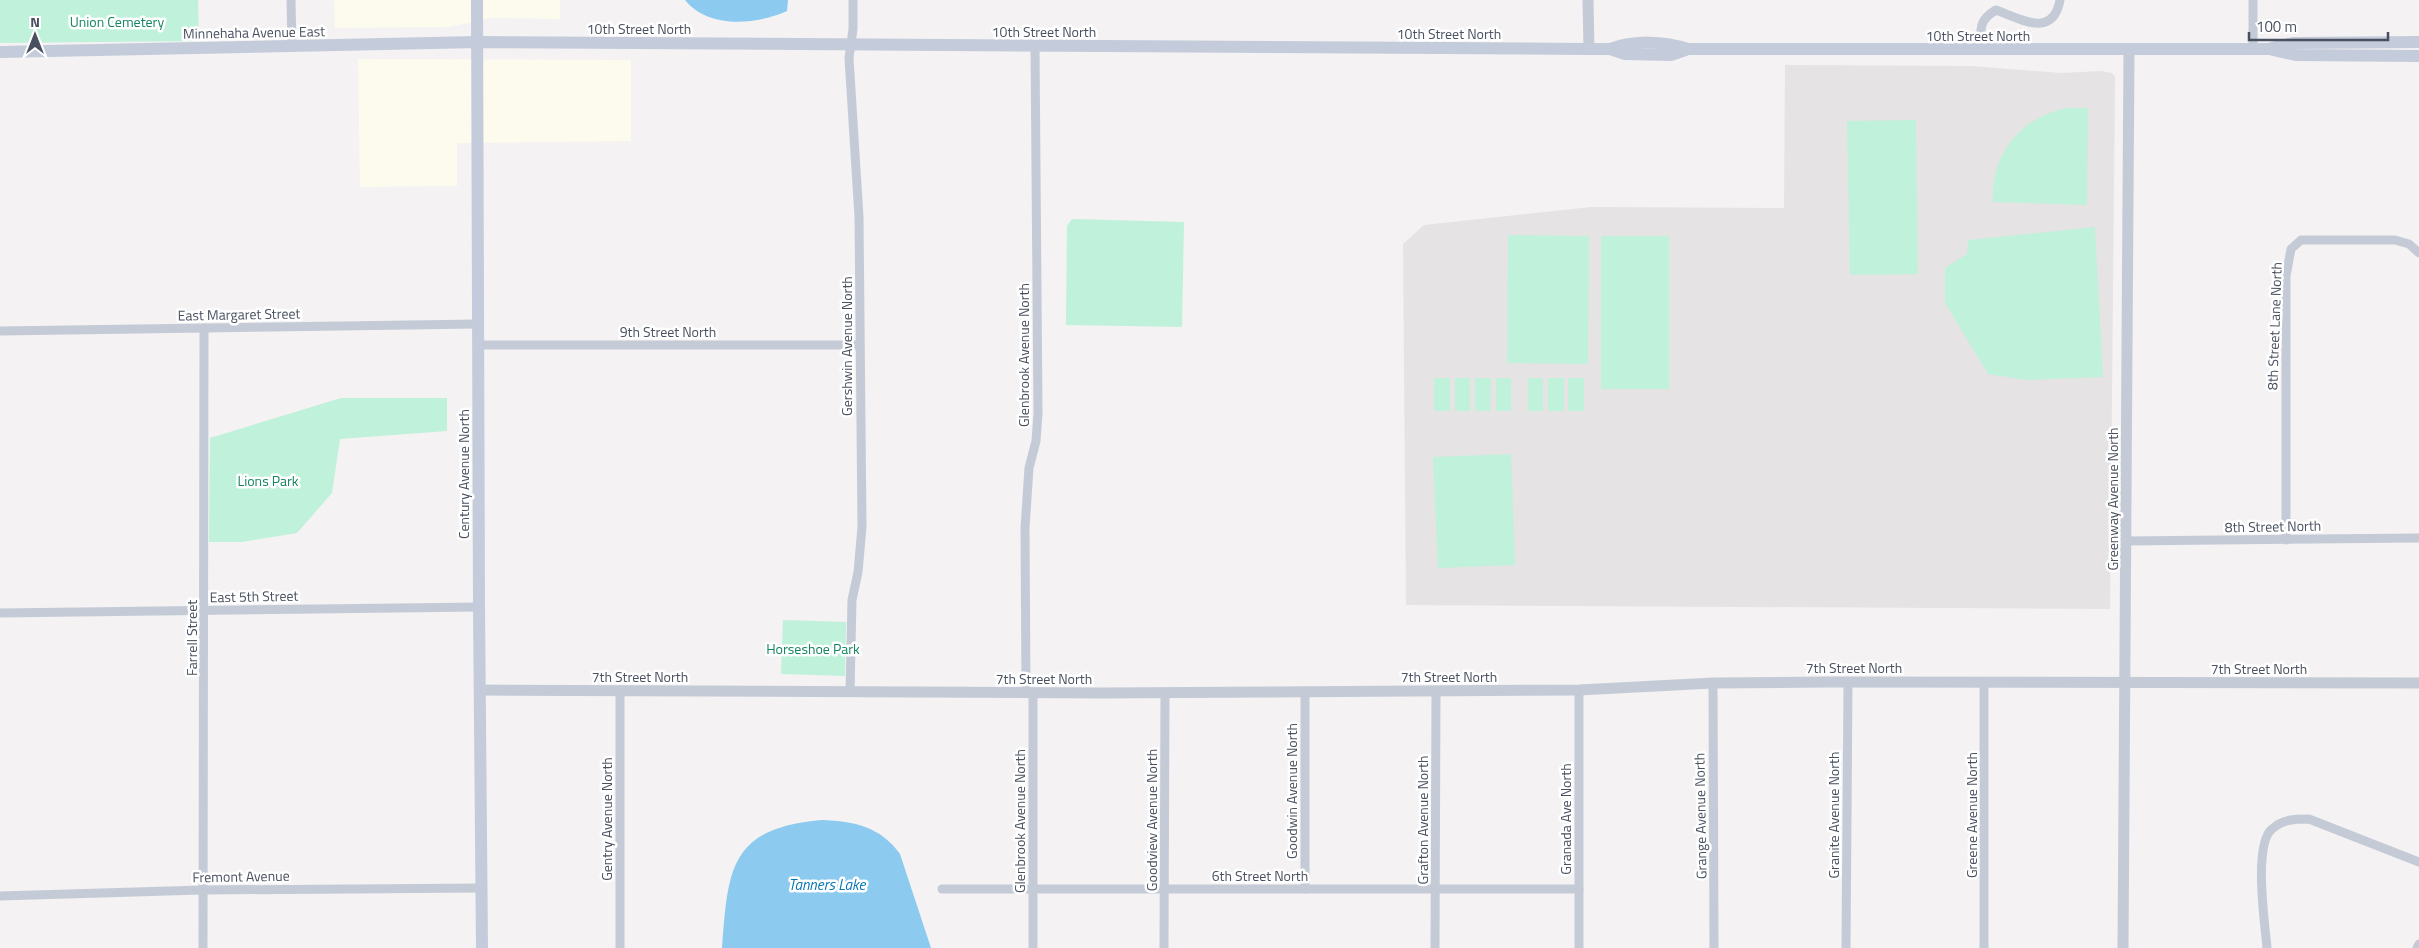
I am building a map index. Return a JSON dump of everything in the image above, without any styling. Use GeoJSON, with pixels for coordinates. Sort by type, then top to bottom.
{"type":"FeatureCollection","features":[{"type":"Feature","properties":{"kind":"main road","name":"Century Avenue North"},"geometry":{"type":"LineString","coordinates":[[477,0],[482,948]]}},
{"type":"Feature","properties":{"kind":"main road","name":"Minnehaha Avenue East"},"geometry":{"type":"LineString","coordinates":[[0,52],[478,42]]}},
{"type":"Feature","properties":{"kind":"main road","name":"10th Street North"},"geometry":{"type":"LineString","coordinates":[[478,42],[1589,49],[1610,49],[1625,43],[1671,43],[1688,49],[2268,49],[2296,55],[2419,56]]}},
{"type":"Feature","properties":{"kind":"main road","name":"10th Street North"},"geometry":{"type":"LineString","coordinates":[[2268,49],[2294,43],[2419,42]]}},
{"type":"Feature","properties":{"kind":"street"},"geometry":{"type":"LineString","coordinates":[[291,0],[292,47]]}},
{"type":"Feature","properties":{"kind":"street","name":"Gershwin Avenue North"},"geometry":{"type":"LineString","coordinates":[[850,692],[852,600],[858,572],[862,527],[859,217],[849,58],[853,0]]}},
{"type":"Feature","properties":{"kind":"street"},"geometry":{"type":"LineString","coordinates":[[1588,0],[1589,49]]}},
{"type":"Feature","properties":{"kind":"street"},"geometry":{"type":"LineString","coordinates":[[1980,50],[1980,27],[1985,16],[1996,10],[2034,24],[2043,24],[2052,19],[2058,12],[2060,0]]}},
{"type":"Feature","properties":{"kind":"street"},"geometry":{"type":"LineString","coordinates":[[2253,0],[2253,49]]}},
{"type":"Feature","properties":{"kind":"street","name":"Glenbrook Avenue North"},"geometry":{"type":"LineString","coordinates":[[1033,948],[1026,528],[1029,468],[1036,441],[1038,412],[1036,46]]}},
{"type":"Feature","properties":{"kind":"street","name":"Greenway Avenue North"},"geometry":{"type":"LineString","coordinates":[[2123,948],[2129,50]]}},
{"type":"Feature","properties":{"kind":"street","name":"8th Street Lane North"},"geometry":{"type":"LineString","coordinates":[[2286,540],[2286,276],[2291,249],[2301,240],[2395,240],[2409,244],[2419,253]]}},
{"type":"Feature","properties":{"kind":"street","name":"East Margaret Street"},"geometry":{"type":"LineString","coordinates":[[0,331],[478,324]]}},
{"type":"Feature","properties":{"kind":"street","name":"Farrell Street"},"geometry":{"type":"LineString","coordinates":[[203,948],[204,328]]}},
{"type":"Feature","properties":{"kind":"street","name":"9th Street North"},"geometry":{"type":"LineString","coordinates":[[478,345],[859,345]]}},
{"type":"Feature","properties":{"kind":"street","name":"8th Street North"},"geometry":{"type":"LineString","coordinates":[[2127,541],[2419,538]]}},
{"type":"Feature","properties":{"kind":"street","name":"East 5th Street"},"geometry":{"type":"LineString","coordinates":[[0,613],[479,607]]}},
{"type":"Feature","properties":{"kind":"street","name":"Granite Avenue North"},"geometry":{"type":"LineString","coordinates":[[1846,948],[1848,682]]}},
{"type":"Feature","properties":{"kind":"street","name":"Greene Avenue North"},"geometry":{"type":"LineString","coordinates":[[1984,682],[1984,948]]}},
{"type":"Feature","properties":{"kind":"street","name":"7th Street North"},"geometry":{"type":"LineString","coordinates":[[480,690],[1165,693],[1579,690],[1713,683],[2419,682]]}},
{"type":"Feature","properties":{"kind":"street","name":"Grange Avenue North"},"geometry":{"type":"LineString","coordinates":[[1713,683],[1714,948]]}},
{"type":"Feature","properties":{"kind":"street","name":"Gentry Avenue North"},"geometry":{"type":"LineString","coordinates":[[620,690],[620,948]]}},
{"type":"Feature","properties":{"kind":"street","name":"Granada Ave North"},"geometry":{"type":"LineString","coordinates":[[1579,690],[1579,948]]}},
{"type":"Feature","properties":{"kind":"street","name":"Grafton Avenue North"},"geometry":{"type":"LineString","coordinates":[[1435,948],[1436,691]]}},
{"type":"Feature","properties":{"kind":"street","name":"Goodwin Avenue North"},"geometry":{"type":"LineString","coordinates":[[1305,692],[1305,889]]}},
{"type":"Feature","properties":{"kind":"street","name":"Goodview Avenue North"},"geometry":{"type":"LineString","coordinates":[[1164,948],[1165,693]]}},
{"type":"Feature","properties":{"kind":"street"},"geometry":{"type":"LineString","coordinates":[[2267,948],[2263,900],[2263,851],[2271,829],[2290,819],[2309,819],[2419,862]]}},
{"type":"Feature","properties":{"kind":"street","name":"Fremont Avenue"},"geometry":{"type":"LineString","coordinates":[[0,896],[202,890],[482,888]]}},
{"type":"Feature","properties":{"kind":"street","name":"6th Street North"},"geometry":{"type":"LineString","coordinates":[[942,888],[1578,889]]}},
{"type":"Feature","properties":{"kind":"street"},"geometry":{"type":"LineString","coordinates":[[2417,948],[2419,944]]}},
{"type":"Feature","properties":{"kind":"shaded area"},"geometry":{"type":"Polygon","coordinates":[[[334,0],[560,0],[560,19],[491,18],[449,27],[335,28],[334,0]]]}},
{"type":"Feature","properties":{"kind":"shaded area"},"geometry":{"type":"Polygon","coordinates":[[[358,59],[631,60],[631,141],[457,143],[457,186],[360,187],[358,59]]]}},
{"type":"Feature","properties":{"kind":"shaded area"},"geometry":{"type":"Polygon","coordinates":[[[1785,65],[1972,66],[2061,73],[2101,71],[2112,73],[2115,77],[2110,609],[1406,605],[1403,244],[1424,225],[1591,207],[1784,208],[1785,65]]]}},
{"type":"Feature","properties":{"kind":"green space","name":"Union Cemetery"},"geometry":{"type":"Polygon","coordinates":[[[0,0],[198,0],[199,41],[0,43],[0,0]]]}},
{"type":"Feature","properties":{"kind":"green space"},"geometry":{"type":"Polygon","coordinates":[[[2067,108],[2088,108],[2087,205],[1993,202],[1993,185],[1997,169],[2003,154],[2012,141],[2023,129],[2036,120],[2067,108]]]}},
{"type":"Feature","properties":{"kind":"green space"},"geometry":{"type":"Polygon","coordinates":[[[1916,120],[1918,274],[1850,275],[1847,121],[1916,120]]]}},
{"type":"Feature","properties":{"kind":"green space"},"geometry":{"type":"Polygon","coordinates":[[[1072,219],[1184,222],[1182,327],[1066,325],[1067,226],[1072,219]]]}},
{"type":"Feature","properties":{"kind":"green space"},"geometry":{"type":"Polygon","coordinates":[[[2095,227],[2103,377],[2026,380],[1988,374],[1945,303],[1945,268],[1967,254],[1968,240],[2095,227]]]}},
{"type":"Feature","properties":{"kind":"green space"},"geometry":{"type":"Polygon","coordinates":[[[1508,235],[1589,236],[1588,364],[1507,363],[1508,235]]]}},
{"type":"Feature","properties":{"kind":"green space"},"geometry":{"type":"Polygon","coordinates":[[[1601,236],[1669,236],[1669,389],[1601,389],[1601,236]]]}},
{"type":"Feature","properties":{"kind":"green space"},"geometry":{"type":"Polygon","coordinates":[[[1434,378],[1450,378],[1450,411],[1434,411],[1434,378]]]}},
{"type":"Feature","properties":{"kind":"green space"},"geometry":{"type":"Polygon","coordinates":[[[1455,378],[1470,378],[1470,411],[1455,411],[1455,378]]]}},
{"type":"Feature","properties":{"kind":"green space"},"geometry":{"type":"Polygon","coordinates":[[[1475,378],[1491,378],[1490,411],[1475,411],[1475,378]]]}},
{"type":"Feature","properties":{"kind":"green space"},"geometry":{"type":"Polygon","coordinates":[[[1496,378],[1511,378],[1511,411],[1496,411],[1496,378]]]}},
{"type":"Feature","properties":{"kind":"green space"},"geometry":{"type":"Polygon","coordinates":[[[1528,378],[1543,378],[1543,411],[1528,411],[1528,378]]]}},
{"type":"Feature","properties":{"kind":"green space"},"geometry":{"type":"Polygon","coordinates":[[[1548,378],[1564,378],[1564,411],[1548,411],[1548,378]]]}},
{"type":"Feature","properties":{"kind":"green space"},"geometry":{"type":"Polygon","coordinates":[[[1568,378],[1584,378],[1584,411],[1568,411],[1568,378]]]}},
{"type":"Feature","properties":{"kind":"green space","name":"Lions Park"},"geometry":{"type":"Polygon","coordinates":[[[341,398],[447,398],[447,431],[340,439],[332,493],[297,533],[242,542],[209,542],[210,438],[341,398]]]}},
{"type":"Feature","properties":{"kind":"green space"},"geometry":{"type":"Polygon","coordinates":[[[1511,454],[1515,565],[1438,568],[1433,457],[1511,454]]]}},
{"type":"Feature","properties":{"kind":"green space","name":"Horseshoe Park"},"geometry":{"type":"Polygon","coordinates":[[[783,620],[846,622],[845,676],[781,674],[783,620]]]}},
{"type":"Feature","properties":{"kind":"water"},"geometry":{"type":"Polygon","coordinates":[[[685,0],[788,0],[787,11],[775,16],[733,22],[706,16],[685,0]]]}},
{"type":"Feature","properties":{"kind":"water","name":"Tanners Lake"},"geometry":{"type":"Polygon","coordinates":[[[822,820],[845,822],[866,827],[884,837],[893,845],[900,854],[931,948],[722,948],[727,895],[732,874],[740,857],[752,843],[768,832],[792,825],[822,820]]]}}]}
